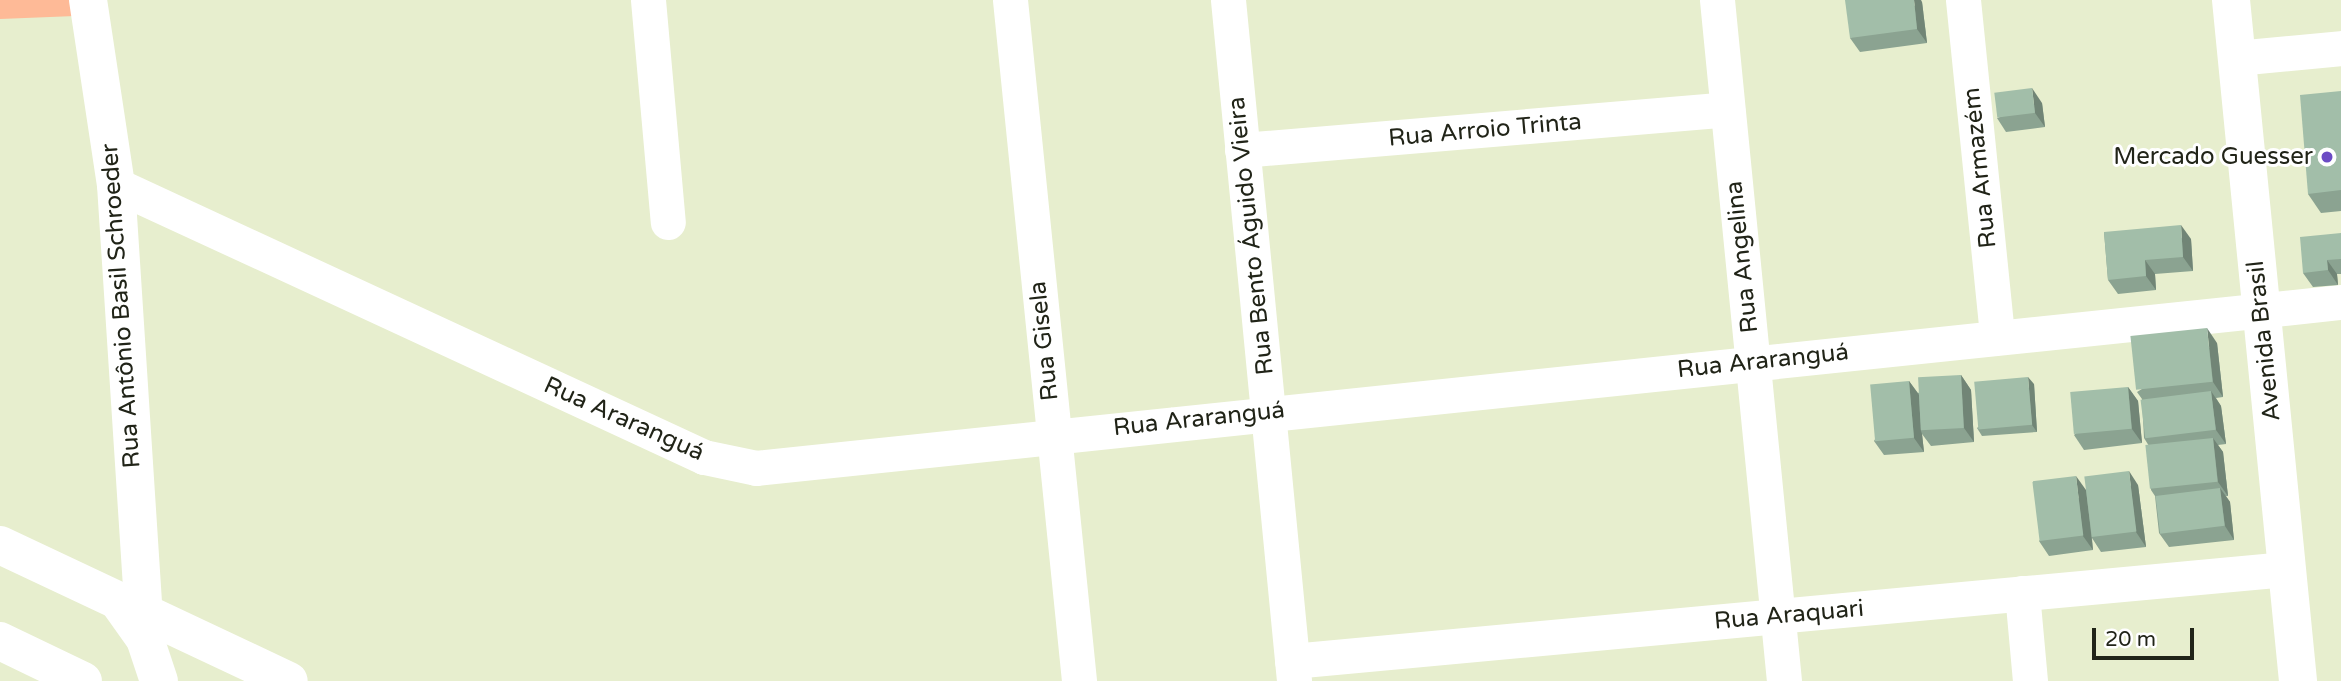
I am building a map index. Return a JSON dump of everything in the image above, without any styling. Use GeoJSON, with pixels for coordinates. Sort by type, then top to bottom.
{"type":"FeatureCollection","features":[{"type":"Feature","properties":{"kind":"main road","name":"Rua Antônio Basil Schroeder"},"geometry":{"type":"LineString","coordinates":[[88,0],[116,185],[131,607]]}},
{"type":"Feature","properties":{"kind":"main road","name":"Avenida Brasil"},"geometry":{"type":"LineString","coordinates":[[2231,0],[2298,681]]}},
{"type":"Feature","properties":{"kind":"main road"},"geometry":{"type":"LineString","coordinates":[[0,545],[289,681]]}},
{"type":"Feature","properties":{"kind":"main road"},"geometry":{"type":"LineString","coordinates":[[131,607],[159,681]]}},
{"type":"Feature","properties":{"kind":"main road"},"geometry":{"type":"LineString","coordinates":[[0,641],[83,681]]}},
{"type":"Feature","properties":{"kind":"main road"},"geometry":{"type":"LineString","coordinates":[[165,681],[187,652],[209,643]]}},
{"type":"Feature","properties":{"kind":"street"},"geometry":{"type":"LineString","coordinates":[[648,0],[668,222]]}},
{"type":"Feature","properties":{"kind":"street","name":"Rua Gisela"},"geometry":{"type":"LineString","coordinates":[[1010,0],[1079,681]]}},
{"type":"Feature","properties":{"kind":"street","name":"Rua Bento Águido Vieira"},"geometry":{"type":"LineString","coordinates":[[1228,0],[1294,671]]}},
{"type":"Feature","properties":{"kind":"street","name":"Rua Angelina"},"geometry":{"type":"LineString","coordinates":[[1717,0],[1784,681]]}},
{"type":"Feature","properties":{"kind":"street","name":"Rua Armazém"},"geometry":{"type":"LineString","coordinates":[[1963,0],[1997,337]]}},
{"type":"Feature","properties":{"kind":"street"},"geometry":{"type":"LineString","coordinates":[[2236,58],[2341,48]]}},
{"type":"Feature","properties":{"kind":"street","name":"Rua Arroio Trinta"},"geometry":{"type":"LineString","coordinates":[[1242,150],[1727,109]]}},
{"type":"Feature","properties":{"kind":"street","name":"Rua Araranguá"},"geometry":{"type":"LineString","coordinates":[[116,185],[704,457],[757,468],[812,467],[1054,434],[2341,302]]}},
{"type":"Feature","properties":{"kind":"street","name":"Rua Araquari"},"geometry":{"type":"LineString","coordinates":[[1294,671],[1777,616],[2286,569]]}},
{"type":"Feature","properties":{"kind":"street"},"geometry":{"type":"LineString","coordinates":[[2022,593],[2030,681]]}},
{"type":"Feature","properties":{"kind":"shaded area"},"geometry":{"type":"Polygon","coordinates":[[[0,0],[74,0],[75,16],[0,19],[0,0]]]}},
{"type":"Feature","properties":{"kind":"building"},"geometry":{"type":"Polygon","coordinates":[[[1845,0],[1914,0],[1917,29],[1850,38],[1845,0]]]}},
{"type":"Feature","properties":{"kind":"building"},"geometry":{"type":"Polygon","coordinates":[[[2032,88],[2035,113],[1997,117],[1994,93],[2032,88]]]}},
{"type":"Feature","properties":{"kind":"building"},"geometry":{"type":"Polygon","coordinates":[[[2341,91],[2341,190],[2308,194],[2300,95],[2341,91]]]}},
{"type":"Feature","properties":{"kind":"building"},"geometry":{"type":"Polygon","coordinates":[[[2181,225],[2183,257],[2145,260],[2146,276],[2108,280],[2104,232],[2181,225]]]}},
{"type":"Feature","properties":{"kind":"building"},"geometry":{"type":"Polygon","coordinates":[[[2341,233],[2341,259],[2327,260],[2328,270],[2303,273],[2300,237],[2341,233]]]}},
{"type":"Feature","properties":{"kind":"building"},"geometry":{"type":"Polygon","coordinates":[[[2207,328],[2213,382],[2136,390],[2130,336],[2207,328]]]}},
{"type":"Feature","properties":{"kind":"building"},"geometry":{"type":"Polygon","coordinates":[[[1961,375],[1964,428],[1921,430],[1918,377],[1961,375]]]}},
{"type":"Feature","properties":{"kind":"building"},"geometry":{"type":"Polygon","coordinates":[[[2028,377],[2032,425],[1978,430],[1974,382],[2028,377]]]}},
{"type":"Feature","properties":{"kind":"building"},"geometry":{"type":"Polygon","coordinates":[[[1909,381],[1914,438],[1875,441],[1870,384],[1909,381]]]}},
{"type":"Feature","properties":{"kind":"building"},"geometry":{"type":"Polygon","coordinates":[[[2128,387],[2132,429],[2074,434],[2070,392],[2128,387]]]}},
{"type":"Feature","properties":{"kind":"building"},"geometry":{"type":"Polygon","coordinates":[[[2211,391],[2216,430],[2145,438],[2141,400],[2211,391]]]}},
{"type":"Feature","properties":{"kind":"building"},"geometry":{"type":"Polygon","coordinates":[[[2213,438],[2218,482],[2150,489],[2145,445],[2213,438]]]}},
{"type":"Feature","properties":{"kind":"building"},"geometry":{"type":"Polygon","coordinates":[[[2129,471],[2136,532],[2092,537],[2084,476],[2129,471]]]}},
{"type":"Feature","properties":{"kind":"building"},"geometry":{"type":"Polygon","coordinates":[[[2076,476],[2083,536],[2040,541],[2032,481],[2076,476]]]}},
{"type":"Feature","properties":{"kind":"building"},"geometry":{"type":"Polygon","coordinates":[[[2220,488],[2225,526],[2160,534],[2155,496],[2220,488]]]}},
{"type":"Feature","properties":{"kind":"place","name":"Mercado Guesser"},"geometry":{"type":"Point","coordinates":[2327,157]}}]}
